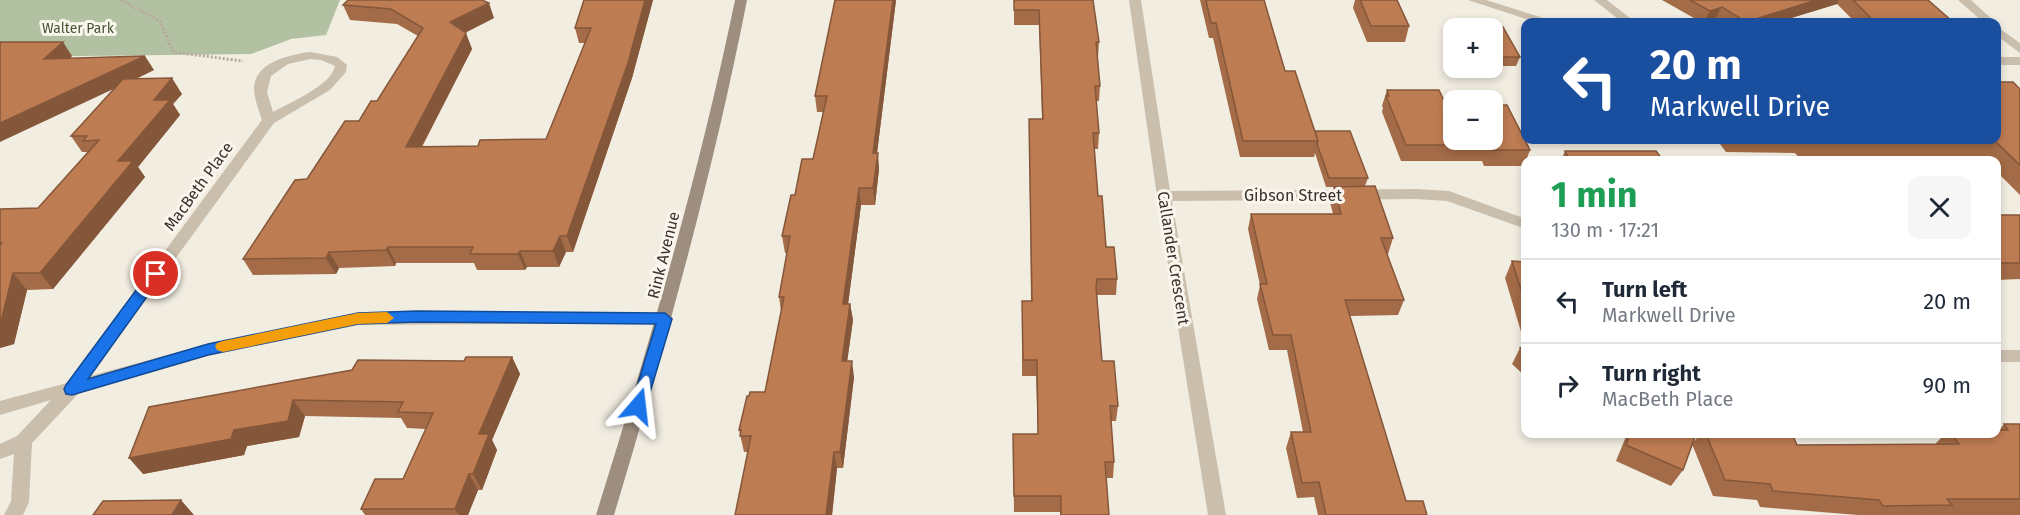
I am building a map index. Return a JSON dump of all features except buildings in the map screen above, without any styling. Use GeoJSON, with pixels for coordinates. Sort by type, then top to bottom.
{"type":"FeatureCollection","features":[{"type":"Feature","properties":{"kind":"street","name":"Rink Avenue"},"geometry":{"type":"LineString","coordinates":[[605,515],[665,319],[723,92],[741,0]]}},
{"type":"Feature","properties":{"kind":"street","name":"Callander Crescent"},"geometry":{"type":"LineString","coordinates":[[1135,0],[1164,196],[1217,515]]}},
{"type":"Feature","properties":{"kind":"street"},"geometry":{"type":"LineString","coordinates":[[1474,0],[1533,18]]}},
{"type":"Feature","properties":{"kind":"street"},"geometry":{"type":"LineString","coordinates":[[1600,0],[1624,18]]}},
{"type":"Feature","properties":{"kind":"street"},"geometry":{"type":"LineString","coordinates":[[1964,0],[1984,18]]}},
{"type":"Feature","properties":{"kind":"street"},"geometry":{"type":"LineString","coordinates":[[2001,33],[2020,49]]}},
{"type":"Feature","properties":{"kind":"street","name":"MacBeth Place"},"geometry":{"type":"LineString","coordinates":[[23,441],[72,389],[269,120],[326,87],[340,72],[341,65],[328,56],[316,55],[296,58],[277,66]]}},
{"type":"Feature","properties":{"kind":"street"},"geometry":{"type":"LineString","coordinates":[[2001,61],[2020,61]]}},
{"type":"Feature","properties":{"kind":"street"},"geometry":{"type":"LineString","coordinates":[[269,120],[260,87],[267,73],[277,66]]}},
{"type":"Feature","properties":{"kind":"street","name":"Gibson Street"},"geometry":{"type":"LineString","coordinates":[[1164,196],[1416,194],[1449,196],[1521,222]]}},
{"type":"Feature","properties":{"kind":"street"},"geometry":{"type":"LineString","coordinates":[[0,408],[208,350],[358,319],[429,317],[665,319]]}},
{"type":"Feature","properties":{"kind":"street"},"geometry":{"type":"LineString","coordinates":[[2001,356],[2020,356]]}},
{"type":"Feature","properties":{"kind":"street"},"geometry":{"type":"LineString","coordinates":[[0,452],[23,441],[20,502],[13,515]]}},
{"type":"Feature","properties":{"kind":"path"},"geometry":{"type":"LineString","coordinates":[[121,0],[160,21],[173,52],[277,66]]}},
{"type":"Feature","properties":{"kind":"green space","name":"Walter Park"},"geometry":{"type":"Polygon","coordinates":[[[0,0],[340,0],[326,35],[291,39],[251,54],[0,57],[0,0]]]}},
{"type":"Feature","properties":{"kind":"slow traffic"},"geometry":{"type":"LineString","coordinates":[[223,346],[358,319],[387,318]]}},
{"type":"Feature","properties":{"kind":"route"},"geometry":{"type":"LineString","coordinates":[[156,274],[72,389],[208,350],[295,330],[358,319],[417,317],[665,319],[638,406]]}}]}
